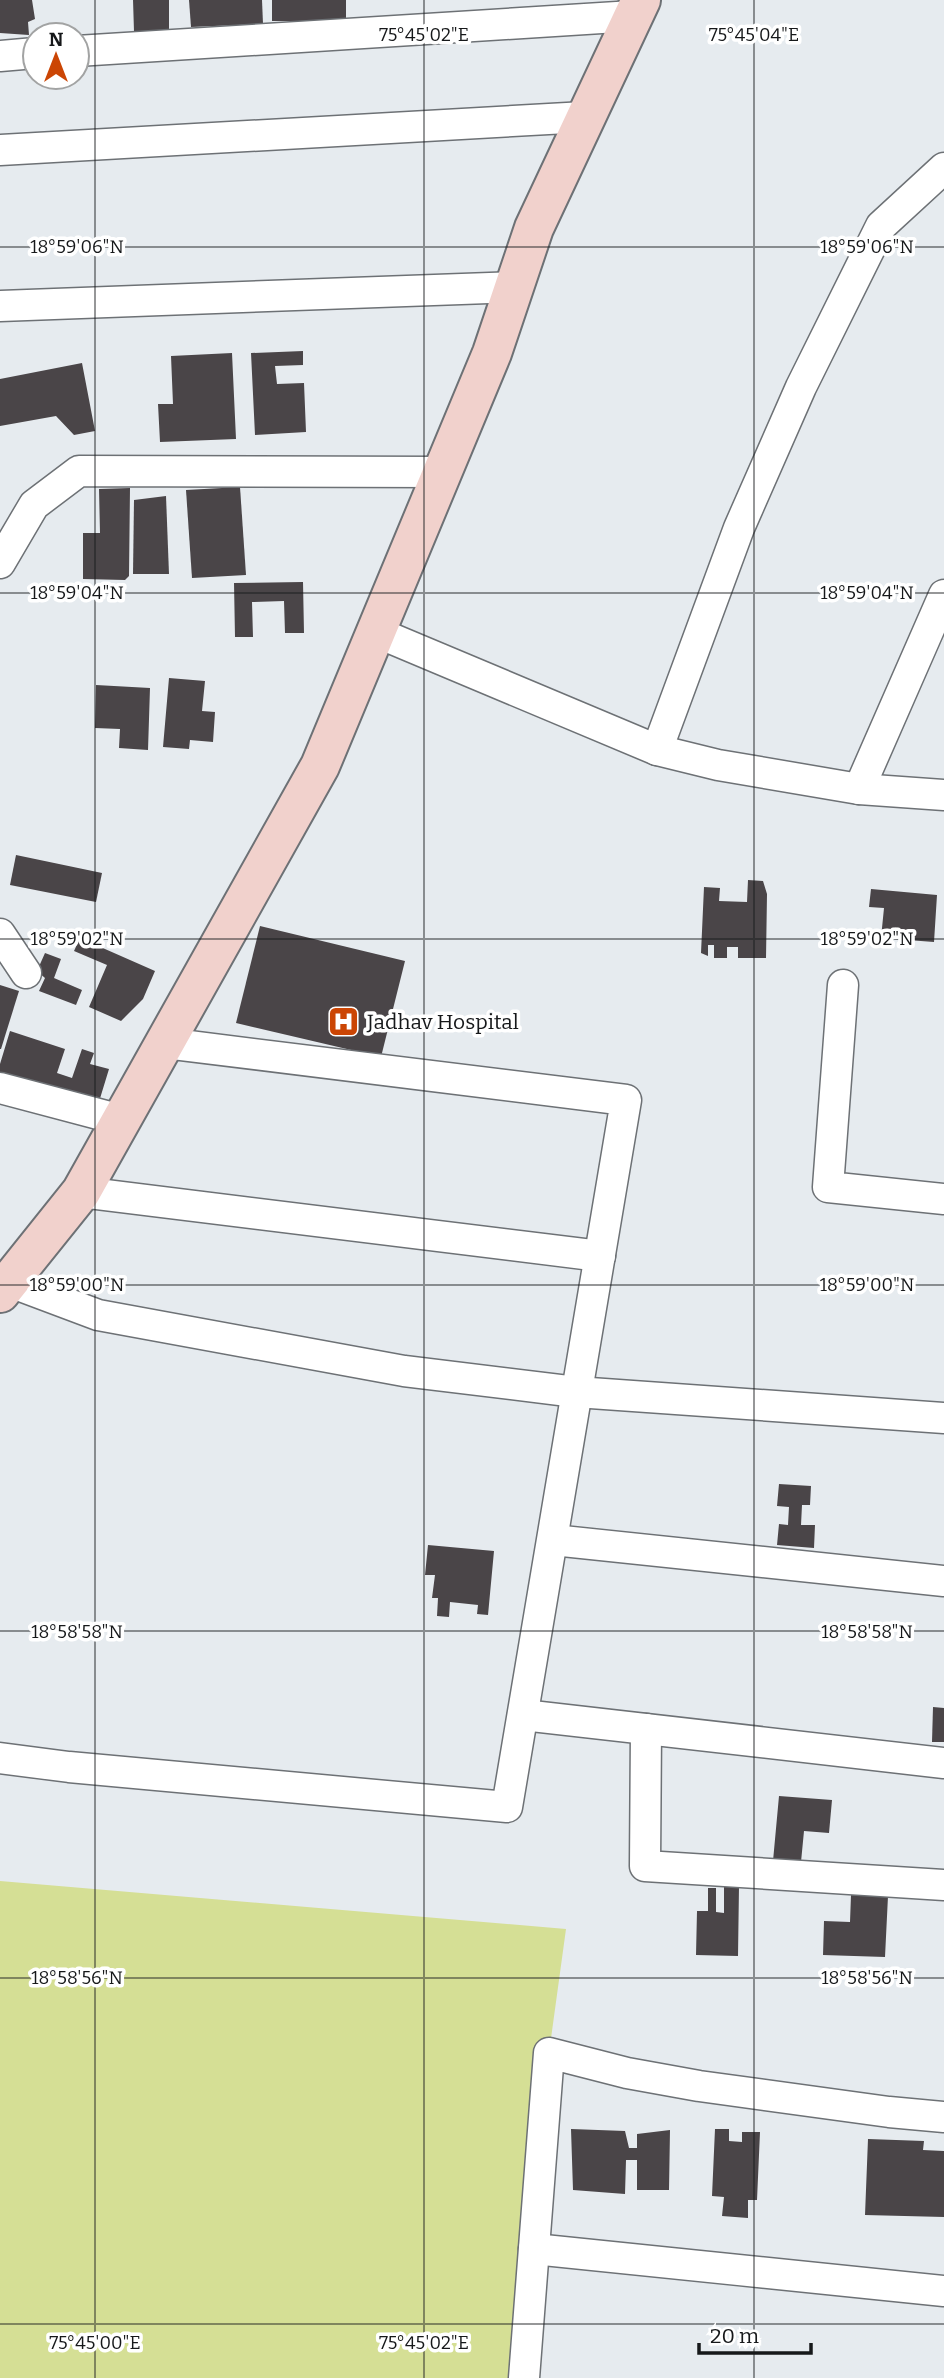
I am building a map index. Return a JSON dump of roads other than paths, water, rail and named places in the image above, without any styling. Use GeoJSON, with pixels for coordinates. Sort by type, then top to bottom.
{"type":"FeatureCollection","features":[{"type":"Feature","properties":{"kind":"street"},"geometry":{"type":"LineString","coordinates":[[91,50],[637,8],[534,228],[492,353],[320,766],[81,1192],[5,1287],[98,1315],[404,1371],[576,1392],[944,1418]]}},
{"type":"Feature","properties":{"kind":"street"},"geometry":{"type":"LineString","coordinates":[[0,56],[21,55]]}},
{"type":"Feature","properties":{"kind":"street"},"geometry":{"type":"LineString","coordinates":[[0,150],[585,117]]}},
{"type":"Feature","properties":{"kind":"street"},"geometry":{"type":"LineString","coordinates":[[657,750],[739,528],[801,387],[881,226],[944,168]]}},
{"type":"Feature","properties":{"kind":"street"},"geometry":{"type":"LineString","coordinates":[[0,306],[514,287]]}},
{"type":"Feature","properties":{"kind":"street"},"geometry":{"type":"LineString","coordinates":[[0,563],[34,505],[79,471],[443,472]]}},
{"type":"Feature","properties":{"kind":"street"},"geometry":{"type":"LineString","coordinates":[[859,789],[944,596]]}},
{"type":"Feature","properties":{"kind":"street"},"geometry":{"type":"LineString","coordinates":[[376,632],[657,750],[718,765],[859,789],[944,795]]}},
{"type":"Feature","properties":{"kind":"street"},"geometry":{"type":"LineString","coordinates":[[0,934],[26,973]]}},
{"type":"Feature","properties":{"kind":"street"},"geometry":{"type":"LineString","coordinates":[[843,985],[828,1187],[944,1199]]}},
{"type":"Feature","properties":{"kind":"street"},"geometry":{"type":"LineString","coordinates":[[0,1758],[507,1807],[626,1100],[164,1043]]}},
{"type":"Feature","properties":{"kind":"street"},"geometry":{"type":"LineString","coordinates":[[0,1088],[121,1120]]}},
{"type":"Feature","properties":{"kind":"street"},"geometry":{"type":"LineString","coordinates":[[81,1192],[600,1256]]}},
{"type":"Feature","properties":{"kind":"street"},"geometry":{"type":"LineString","coordinates":[[553,1540],[944,1581]]}},
{"type":"Feature","properties":{"kind":"street"},"geometry":{"type":"LineString","coordinates":[[523,1715],[944,1763]]}},
{"type":"Feature","properties":{"kind":"street"},"geometry":{"type":"LineString","coordinates":[[646,1729],[645,1866],[944,1885]]}},
{"type":"Feature","properties":{"kind":"street"},"geometry":{"type":"LineString","coordinates":[[524,2378],[549,2053],[628,2073],[699,2086],[944,2117]]}},
{"type":"Feature","properties":{"kind":"street"},"geometry":{"type":"LineString","coordinates":[[534,2249],[944,2291]]}},
{"type":"Feature","properties":{"kind":"place","name":"Jadhav Hospital"},"geometry":{"type":"Point","coordinates":[344,1022]}}]}
